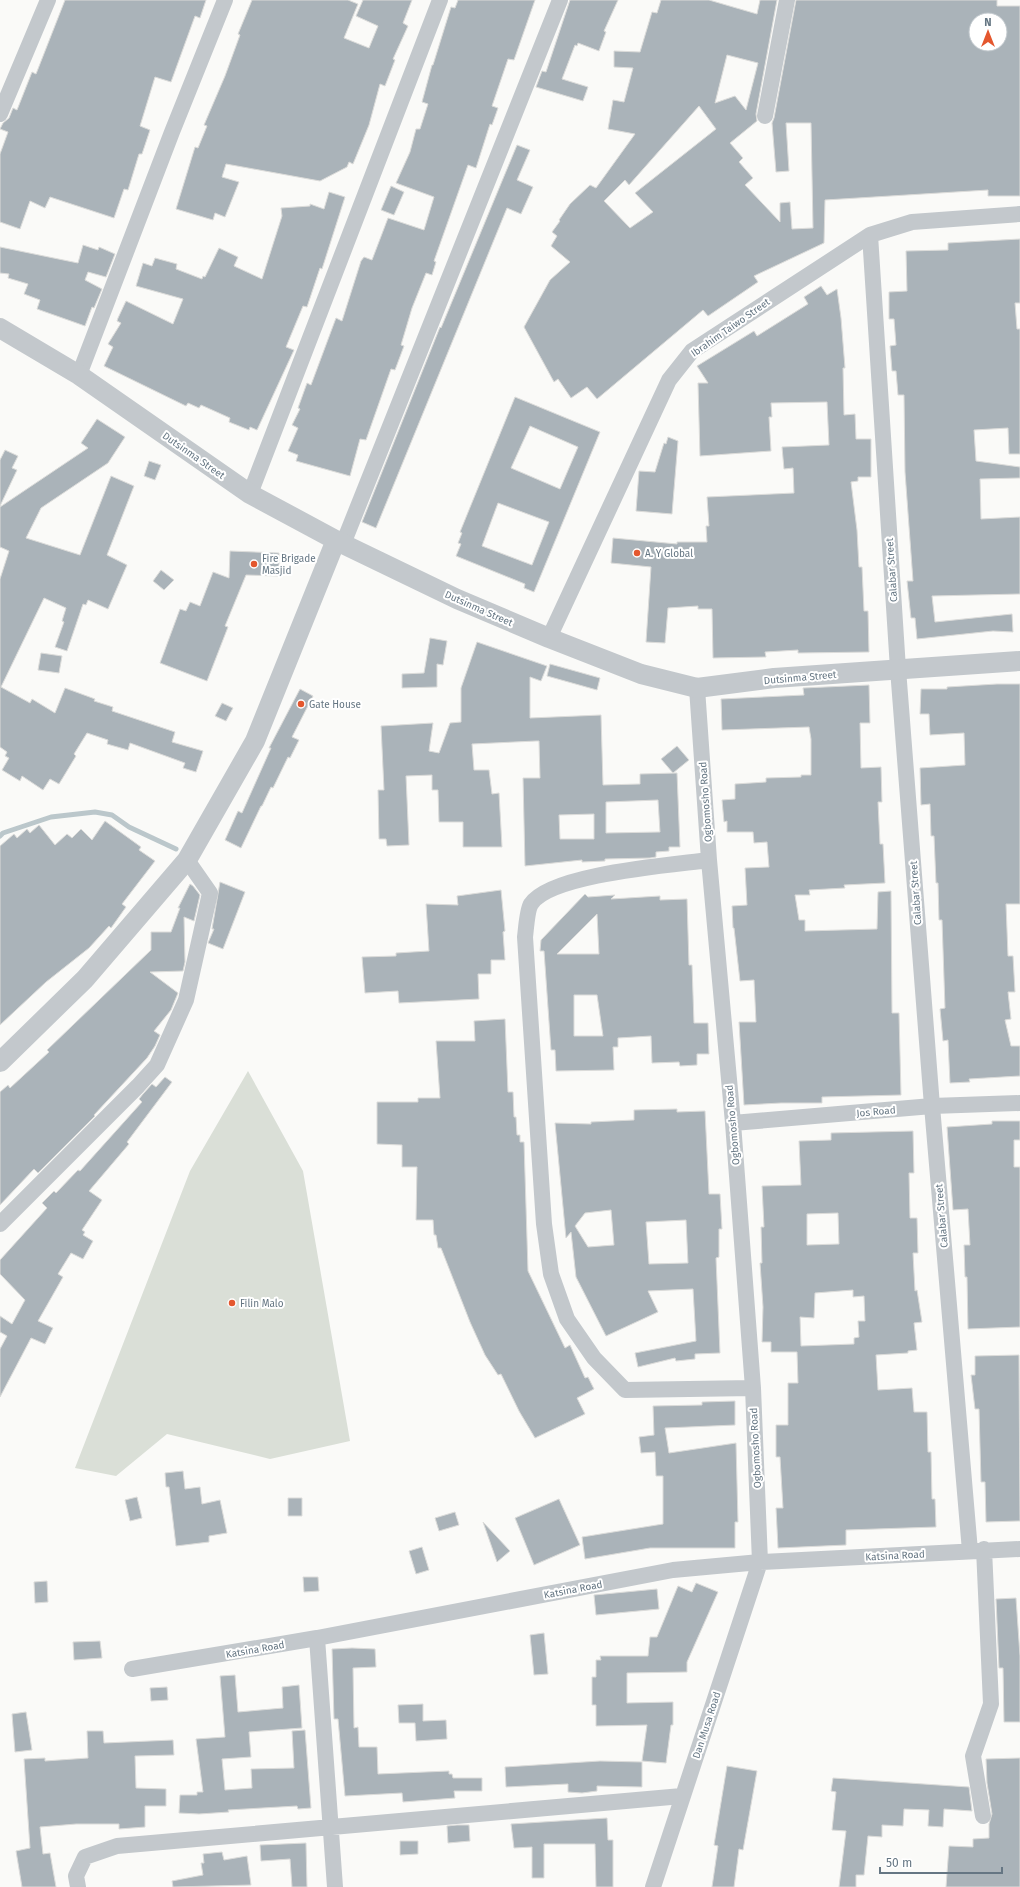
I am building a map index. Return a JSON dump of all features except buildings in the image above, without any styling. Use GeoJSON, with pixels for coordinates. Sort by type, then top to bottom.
{"type":"FeatureCollection","features":[{"type":"Feature","properties":{"kind":"street"},"geometry":{"type":"LineString","coordinates":[[0,114],[48,0]]}},
{"type":"Feature","properties":{"kind":"street"},"geometry":{"type":"LineString","coordinates":[[79,375],[169,139],[225,0]]}},
{"type":"Feature","properties":{"kind":"street"},"geometry":{"type":"LineString","coordinates":[[250,494],[440,0]]}},
{"type":"Feature","properties":{"kind":"street"},"geometry":{"type":"LineString","coordinates":[[0,1062],[86,980],[187,860],[255,741],[340,542],[560,0]]}},
{"type":"Feature","properties":{"kind":"street"},"geometry":{"type":"LineString","coordinates":[[765,116],[787,0]]}},
{"type":"Feature","properties":{"kind":"street","name":"Ibrahim Taiwo Street"},"geometry":{"type":"LineString","coordinates":[[549,638],[669,380],[692,351],[870,235],[912,222],[1020,214]]}},
{"type":"Feature","properties":{"kind":"street","name":"Calabar Street"},"geometry":{"type":"LineString","coordinates":[[870,235],[898,669],[932,1106],[991,1704],[973,1756],[983,1816]]}},
{"type":"Feature","properties":{"kind":"street","name":"Dutsinma Street"},"geometry":{"type":"LineString","coordinates":[[0,328],[79,375],[250,494],[340,542],[457,599],[549,638],[641,674],[697,688],[774,678],[1020,661]]}},
{"type":"Feature","properties":{"kind":"street","name":"Ogbomosho Road"},"geometry":{"type":"LineString","coordinates":[[697,688],[709,860],[753,1388],[760,1562]]}},
{"type":"Feature","properties":{"kind":"street"},"geometry":{"type":"LineString","coordinates":[[0,1224],[138,1086],[157,1065],[186,1000],[210,893],[187,860]]}},
{"type":"Feature","properties":{"kind":"street"},"geometry":{"type":"LineString","coordinates":[[709,860],[597,876],[566,883],[541,895],[530,905],[525,937],[544,1224],[551,1274],[567,1319],[594,1358],[625,1390],[753,1388]]}},
{"type":"Feature","properties":{"kind":"street","name":"Jos Road"},"geometry":{"type":"LineString","coordinates":[[732,1122],[932,1106],[1020,1103]]}},
{"type":"Feature","properties":{"kind":"street","name":"Katsina Road"},"geometry":{"type":"LineString","coordinates":[[132,1669],[317,1638],[673,1570],[760,1562],[1020,1549]]}},
{"type":"Feature","properties":{"kind":"street","name":"Dan Musa Road"},"geometry":{"type":"LineString","coordinates":[[653,1887],[760,1562]]}},
{"type":"Feature","properties":{"kind":"street"},"geometry":{"type":"LineString","coordinates":[[317,1638],[335,1887]]}},
{"type":"Feature","properties":{"kind":"street"},"geometry":{"type":"LineString","coordinates":[[78,1887],[76,1876],[85,1857],[117,1846],[682,1796]]}},
{"type":"Feature","properties":{"kind":"shaded area","name":"Filin Malo"},"geometry":{"type":"Polygon","coordinates":[[[248,1071],[303,1171],[350,1441],[270,1459],[167,1434],[116,1476],[75,1468],[190,1171],[248,1071]]]}},
{"type":"Feature","properties":{"kind":"waterway"},"geometry":{"type":"LineString","coordinates":[[0,836],[3,833],[51,817],[95,812],[112,815],[129,827],[176,849]]}},
{"type":"Feature","properties":{"kind":"place","name":"A. Y Global"},"geometry":{"type":"Point","coordinates":[637,553]}},
{"type":"Feature","properties":{"kind":"place","name":"Fire Brigade Masjid"},"geometry":{"type":"Point","coordinates":[254,564]}},
{"type":"Feature","properties":{"kind":"place","name":"Gate House"},"geometry":{"type":"Point","coordinates":[301,704]}},
{"type":"Feature","properties":{"kind":"place","name":"Filin Malo"},"geometry":{"type":"Point","coordinates":[232,1303]}}]}
